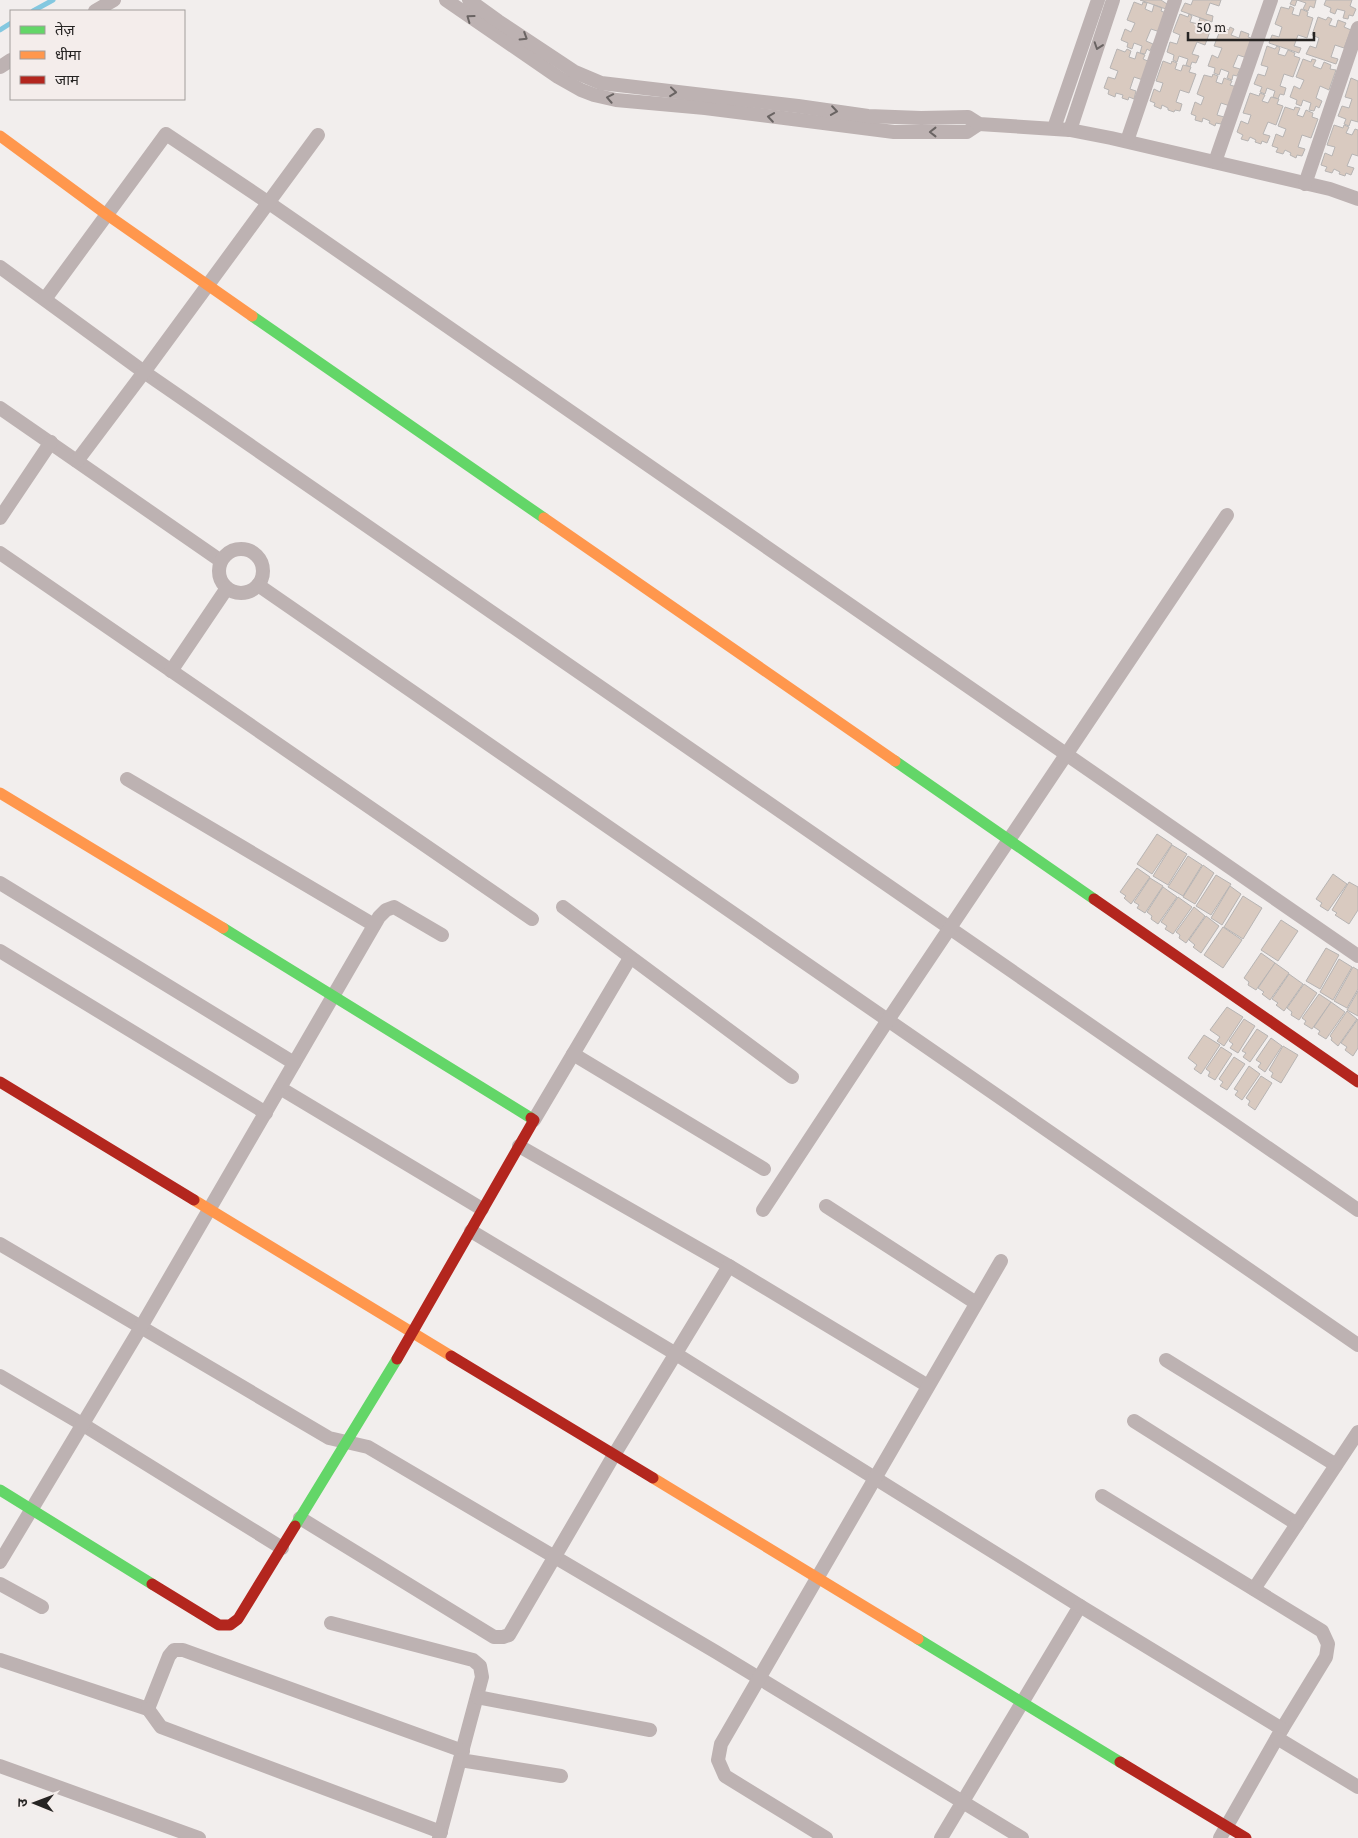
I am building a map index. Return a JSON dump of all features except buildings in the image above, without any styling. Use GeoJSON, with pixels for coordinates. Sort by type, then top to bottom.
{"type":"FeatureCollection","features":[{"type":"Feature","properties":{"kind":"street"},"geometry":{"type":"LineString","coordinates":[[97,10],[114,0]]}},
{"type":"Feature","properties":{"kind":"street"},"geometry":{"type":"LineString","coordinates":[[446,0],[558,77],[594,95],[616,100],[705,108],[894,132],[967,132],[979,124]]}},
{"type":"Feature","properties":{"kind":"street"},"geometry":{"type":"LineString","coordinates":[[469,0],[575,72],[601,83],[868,116],[968,117],[979,124],[1070,130],[1127,141],[1215,162],[1330,190],[1358,199]]}},
{"type":"Feature","properties":{"kind":"street"},"geometry":{"type":"LineString","coordinates":[[1054,128],[1098,0]]}},
{"type":"Feature","properties":{"kind":"street"},"geometry":{"type":"LineString","coordinates":[[1070,130],[1113,0]]}},
{"type":"Feature","properties":{"kind":"street"},"geometry":{"type":"LineString","coordinates":[[1127,141],[1175,0]]}},
{"type":"Feature","properties":{"kind":"street"},"geometry":{"type":"LineString","coordinates":[[1215,162],[1271,0]]}},
{"type":"Feature","properties":{"kind":"street"},"geometry":{"type":"LineString","coordinates":[[1306,184],[1358,28]]}},
{"type":"Feature","properties":{"kind":"street"},"geometry":{"type":"LineString","coordinates":[[45,299],[166,134],[269,203],[1358,956]]}},
{"type":"Feature","properties":{"kind":"street"},"geometry":{"type":"LineString","coordinates":[[77,461],[318,135]]}},
{"type":"Feature","properties":{"kind":"street"},"geometry":{"type":"LineString","coordinates":[[0,136],[106,214],[1358,1082]]}},
{"type":"Feature","properties":{"kind":"street"},"geometry":{"type":"LineString","coordinates":[[0,267],[144,372],[1358,1210]]}},
{"type":"Feature","properties":{"kind":"street"},"geometry":{"type":"LineString","coordinates":[[0,408],[221,561]]}},
{"type":"Feature","properties":{"kind":"street"},"geometry":{"type":"LineString","coordinates":[[0,518],[50,442]]}},
{"type":"Feature","properties":{"kind":"street"},"geometry":{"type":"LineString","coordinates":[[764,1210],[888,1020],[1010,842],[1228,515]]}},
{"type":"Feature","properties":{"kind":"street"},"geometry":{"type":"LineString","coordinates":[[239,548],[253,552],[259,557],[263,572],[258,585],[247,592],[233,592],[226,588],[219,576],[218,568],[221,561],[231,550],[239,548]]}},
{"type":"Feature","properties":{"kind":"street"},"geometry":{"type":"LineString","coordinates":[[0,553],[532,919]]}},
{"type":"Feature","properties":{"kind":"street"},"geometry":{"type":"LineString","coordinates":[[258,585],[1358,1345]]}},
{"type":"Feature","properties":{"kind":"street"},"geometry":{"type":"LineString","coordinates":[[171,671],[226,588]]}},
{"type":"Feature","properties":{"kind":"street"},"geometry":{"type":"LineString","coordinates":[[127,779],[374,925]]}},
{"type":"Feature","properties":{"kind":"street"},"geometry":{"type":"LineString","coordinates":[[0,793],[334,995],[534,1120]]}},
{"type":"Feature","properties":{"kind":"street"},"geometry":{"type":"LineString","coordinates":[[0,883],[294,1063]]}},
{"type":"Feature","properties":{"kind":"street"},"geometry":{"type":"LineString","coordinates":[[0,1562],[266,1113],[374,925],[386,910],[394,907],[442,935]]}},
{"type":"Feature","properties":{"kind":"street"},"geometry":{"type":"LineString","coordinates":[[563,907],[792,1077]]}},
{"type":"Feature","properties":{"kind":"street"},"geometry":{"type":"LineString","coordinates":[[0,951],[266,1113]]}},
{"type":"Feature","properties":{"kind":"street"},"geometry":{"type":"LineString","coordinates":[[0,1490],[219,1625],[230,1625],[238,1619],[413,1333],[482,1209],[630,958]]}},
{"type":"Feature","properties":{"kind":"street"},"geometry":{"type":"LineString","coordinates":[[573,1054],[764,1169]]}},
{"type":"Feature","properties":{"kind":"street"},"geometry":{"type":"LineString","coordinates":[[2,1087],[209,1210],[1022,1702],[1224,1832],[1246,1838]]}},
{"type":"Feature","properties":{"kind":"street"},"geometry":{"type":"LineString","coordinates":[[280,1088],[482,1209]]}},
{"type":"Feature","properties":{"kind":"street"},"geometry":{"type":"LineString","coordinates":[[519,1146],[729,1266],[928,1386]]}},
{"type":"Feature","properties":{"kind":"street"},"geometry":{"type":"LineString","coordinates":[[826,1206],[976,1303]]}},
{"type":"Feature","properties":{"kind":"street"},"geometry":{"type":"LineString","coordinates":[[471,1231],[676,1354],[1080,1606],[1358,1787]]}},
{"type":"Feature","properties":{"kind":"street"},"geometry":{"type":"LineString","coordinates":[[0,1244],[329,1438],[368,1447],[760,1678],[1022,1838]]}},
{"type":"Feature","properties":{"kind":"street"},"geometry":{"type":"LineString","coordinates":[[826,1838],[725,1776],[718,1760],[721,1744],[1001,1261]]}},
{"type":"Feature","properties":{"kind":"street"},"geometry":{"type":"LineString","coordinates":[[300,1518],[494,1636],[503,1637],[509,1635],[614,1455],[729,1266]]}},
{"type":"Feature","properties":{"kind":"street"},"geometry":{"type":"LineString","coordinates":[[1166,1360],[1336,1465]]}},
{"type":"Feature","properties":{"kind":"street"},"geometry":{"type":"LineString","coordinates":[[0,1376],[82,1424],[282,1548]]}},
{"type":"Feature","properties":{"kind":"street"},"geometry":{"type":"LineString","coordinates":[[1134,1421],[1297,1524]]}},
{"type":"Feature","properties":{"kind":"street"},"geometry":{"type":"LineString","coordinates":[[1254,1589],[1358,1432]]}},
{"type":"Feature","properties":{"kind":"street"},"geometry":{"type":"LineString","coordinates":[[1102,1496],[1322,1631],[1328,1644],[1326,1657],[1279,1734],[1224,1832]]}},
{"type":"Feature","properties":{"kind":"street"},"geometry":{"type":"LineString","coordinates":[[0,1584],[42,1607]]}},
{"type":"Feature","properties":{"kind":"street"},"geometry":{"type":"LineString","coordinates":[[940,1838],[1080,1606]]}},
{"type":"Feature","properties":{"kind":"street"},"geometry":{"type":"LineString","coordinates":[[0,1660],[148,1709],[162,1727],[440,1835],[482,1677],[480,1666],[473,1660],[331,1623]]}},
{"type":"Feature","properties":{"kind":"street"},"geometry":{"type":"LineString","coordinates":[[148,1709],[169,1656],[174,1650],[183,1650],[462,1756],[561,1776]]}},
{"type":"Feature","properties":{"kind":"street"},"geometry":{"type":"LineString","coordinates":[[477,1697],[650,1730]]}},
{"type":"Feature","properties":{"kind":"street"},"geometry":{"type":"LineString","coordinates":[[0,1766],[199,1838]]}},
{"type":"Feature","properties":{"kind":"waterway"},"geometry":{"type":"LineString","coordinates":[[35,10],[53,0]]}},
{"type":"Feature","properties":{"kind":"waterway"},"geometry":{"type":"LineString","coordinates":[[0,30],[10,24]]}},
{"type":"Feature","properties":{"kind":"traffic: fast"},"geometry":{"type":"LineString","coordinates":[[252,316],[544,518]]}},
{"type":"Feature","properties":{"kind":"traffic: fast"},"geometry":{"type":"LineString","coordinates":[[895,761],[1094,899]]}},
{"type":"Feature","properties":{"kind":"traffic: fast"},"geometry":{"type":"LineString","coordinates":[[223,928],[531,1118]]}},
{"type":"Feature","properties":{"kind":"traffic: fast"},"geometry":{"type":"LineString","coordinates":[[295,1526],[397,1359]]}},
{"type":"Feature","properties":{"kind":"traffic: fast"},"geometry":{"type":"LineString","coordinates":[[0,1490],[152,1584]]}},
{"type":"Feature","properties":{"kind":"traffic: fast"},"geometry":{"type":"LineString","coordinates":[[918,1639],[1120,1762]]}},
{"type":"Feature","properties":{"kind":"traffic: slow"},"geometry":{"type":"LineString","coordinates":[[0,136],[106,214],[252,316]]}},
{"type":"Feature","properties":{"kind":"traffic: slow"},"geometry":{"type":"LineString","coordinates":[[544,518],[895,761]]}},
{"type":"Feature","properties":{"kind":"traffic: slow"},"geometry":{"type":"LineString","coordinates":[[0,793],[223,928]]}},
{"type":"Feature","properties":{"kind":"traffic: slow"},"geometry":{"type":"LineString","coordinates":[[194,1200],[451,1356]]}},
{"type":"Feature","properties":{"kind":"traffic: slow"},"geometry":{"type":"LineString","coordinates":[[653,1478],[918,1639]]}},
{"type":"Feature","properties":{"kind":"traffic: jam"},"geometry":{"type":"LineString","coordinates":[[1094,899],[1358,1082]]}},
{"type":"Feature","properties":{"kind":"traffic: jam"},"geometry":{"type":"LineString","coordinates":[[0,1082],[194,1200]]}},
{"type":"Feature","properties":{"kind":"traffic: jam"},"geometry":{"type":"LineString","coordinates":[[397,1359],[534,1120],[531,1118]]}},
{"type":"Feature","properties":{"kind":"traffic: jam"},"geometry":{"type":"LineString","coordinates":[[451,1356],[653,1478]]}},
{"type":"Feature","properties":{"kind":"traffic: jam"},"geometry":{"type":"LineString","coordinates":[[152,1584],[219,1625],[230,1625],[238,1619],[295,1526]]}},
{"type":"Feature","properties":{"kind":"traffic: jam"},"geometry":{"type":"LineString","coordinates":[[1120,1762],[1246,1838]]}}]}
